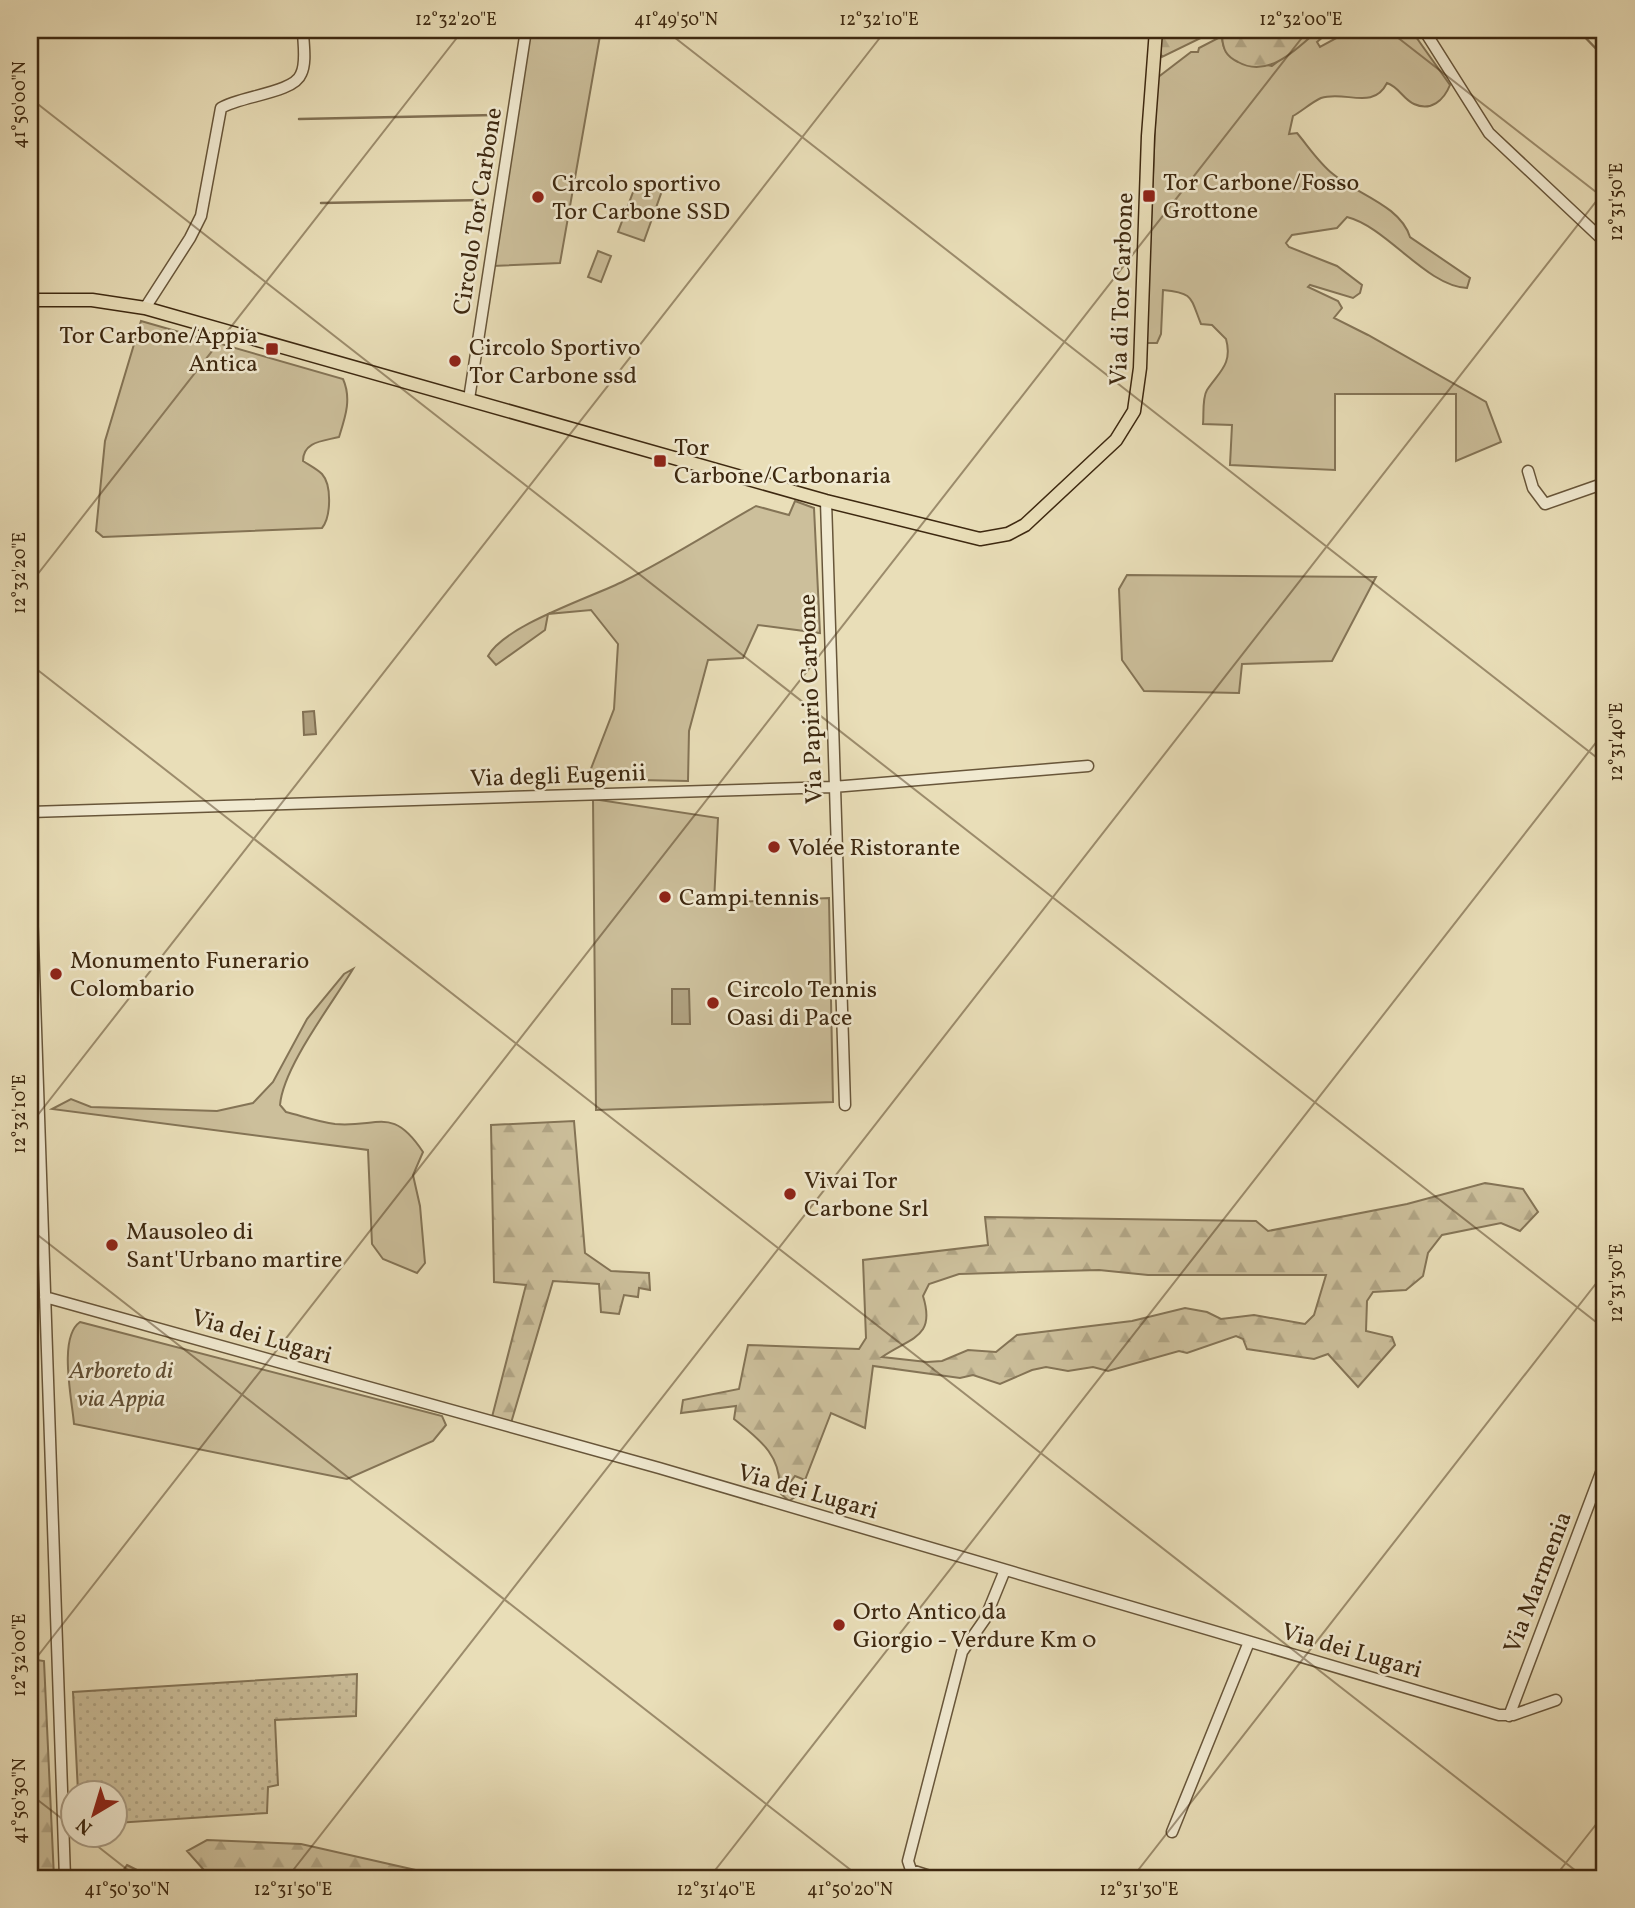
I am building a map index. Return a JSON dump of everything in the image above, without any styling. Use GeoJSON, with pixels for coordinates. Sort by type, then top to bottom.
{"type":"FeatureCollection","features":[{"type":"Feature","properties":{"kind":"main road","name":"Via di Tor Carbone"},"geometry":{"type":"LineString","coordinates":[[30,300],[92,300],[145,308],[826,501],[962,536],[998,537],[1020,528],[1046,508],[1125,429],[1136,406],[1140,368],[1147,149],[1156,30]]}},
{"type":"Feature","properties":{"kind":"street"},"geometry":{"type":"LineString","coordinates":[[145,308],[201,216],[221,108],[230,102],[294,83],[302,72],[303,30]]}},
{"type":"Feature","properties":{"kind":"street","name":"Circolo Tor Carbone"},"geometry":{"type":"LineString","coordinates":[[469,400],[526,30]]}},
{"type":"Feature","properties":{"kind":"street"},"geometry":{"type":"LineString","coordinates":[[1424,30],[1489,133],[1605,242]]}},
{"type":"Feature","properties":{"kind":"street"},"geometry":{"type":"LineString","coordinates":[[1528,471],[1533,488],[1545,504],[1605,483]]}},
{"type":"Feature","properties":{"kind":"street","name":"Via Papirio Carbone"},"geometry":{"type":"LineString","coordinates":[[826,501],[845,1105]]}},
{"type":"Feature","properties":{"kind":"street","name":"Via degli Eugenii"},"geometry":{"type":"LineString","coordinates":[[30,812],[833,787],[1087,765]]}},
{"type":"Feature","properties":{"kind":"street"},"geometry":{"type":"LineString","coordinates":[[30,853],[65,1878]]}},
{"type":"Feature","properties":{"kind":"street","name":"Via dei Lugari"},"geometry":{"type":"LineString","coordinates":[[45,1297],[646,1464],[1509,1716]]}},
{"type":"Feature","properties":{"kind":"street","name":"Via Marmenia"},"geometry":{"type":"LineString","coordinates":[[1509,1716],[1605,1462]]}},
{"type":"Feature","properties":{"kind":"street"},"geometry":{"type":"LineString","coordinates":[[936,1878],[911,1870],[908,1861],[962,1652],[985,1619],[1004,1570]]}},
{"type":"Feature","properties":{"kind":"street"},"geometry":{"type":"LineString","coordinates":[[1172,1832],[1249,1642]]}},
{"type":"Feature","properties":{"kind":"street"},"geometry":{"type":"LineString","coordinates":[[1509,1716],[1556,1700]]}},
{"type":"Feature","properties":{"kind":"green space","name":"Circolo sportivo Tor Carbone SSD"},"geometry":{"type":"Polygon","coordinates":[[[531,30],[601,30],[560,263],[493,266],[531,30]]]}},
{"type":"Feature","properties":{"kind":"green space"},"geometry":{"type":"Polygon","coordinates":[[[1163,30],[1217,30],[1162,57],[1159,50],[1163,30]]]}},
{"type":"Feature","properties":{"kind":"green space"},"geometry":{"type":"Polygon","coordinates":[[[1235,30],[1318,30],[1281,60],[1260,67],[1238,62],[1226,52],[1222,36],[1235,30]]]}},
{"type":"Feature","properties":{"kind":"green space"},"geometry":{"type":"Polygon","coordinates":[[[1318,30],[1331,30],[1317,42],[1320,47],[1351,30],[1400,30],[1416,37],[1450,85],[1440,100],[1426,107],[1410,102],[1387,83],[1374,96],[1366,98],[1321,98],[1293,116],[1289,134],[1297,133],[1333,174],[1387,208],[1405,226],[1410,237],[1470,278],[1467,288],[1452,285],[1437,277],[1377,232],[1347,217],[1337,228],[1292,235],[1286,243],[1289,247],[1337,266],[1362,285],[1360,293],[1353,298],[1310,285],[1308,287],[1338,301],[1342,308],[1334,318],[1486,402],[1501,442],[1456,461],[1456,394],[1335,394],[1335,470],[1230,465],[1232,425],[1203,424],[1205,393],[1226,361],[1226,339],[1212,325],[1201,324],[1190,298],[1163,290],[1161,334],[1157,343],[1146,343],[1157,78],[1191,52],[1198,52],[1199,48],[1222,36],[1223,46],[1232,58],[1246,63],[1272,66],[1318,30]]]}},
{"type":"Feature","properties":{"kind":"green space"},"geometry":{"type":"Polygon","coordinates":[[[638,179],[663,188],[644,241],[618,232],[638,179]]]}},
{"type":"Feature","properties":{"kind":"green space"},"geometry":{"type":"Polygon","coordinates":[[[598,251],[611,256],[601,282],[588,277],[598,251]]]}},
{"type":"Feature","properties":{"kind":"green space"},"geometry":{"type":"Polygon","coordinates":[[[141,321],[343,379],[347,401],[339,437],[310,446],[303,461],[322,474],[329,493],[329,509],[322,528],[103,537],[96,531],[105,441],[141,321]]]}},
{"type":"Feature","properties":{"kind":"green space"},"geometry":{"type":"Polygon","coordinates":[[[795,501],[814,508],[820,633],[758,625],[743,658],[708,660],[689,731],[688,781],[587,779],[614,709],[618,644],[591,610],[548,614],[641,572],[756,506],[789,515],[795,501]]]}},
{"type":"Feature","properties":{"kind":"green space"},"geometry":{"type":"Polygon","coordinates":[[[1127,575],[1376,577],[1332,661],[1242,664],[1239,693],[1144,691],[1122,660],[1119,589],[1127,575]]]}},
{"type":"Feature","properties":{"kind":"green space"},"geometry":{"type":"Polygon","coordinates":[[[548,614],[545,630],[496,665],[488,656],[512,634],[548,614]]]}},
{"type":"Feature","properties":{"kind":"green space","name":"Circolo Tennis Oasi di Pace"},"geometry":{"type":"Polygon","coordinates":[[[593,799],[718,818],[714,903],[829,898],[833,1102],[596,1110],[593,799]]]}},
{"type":"Feature","properties":{"kind":"green space"},"geometry":{"type":"Polygon","coordinates":[[[353,969],[299,1054],[283,1090],[280,1105],[286,1112],[329,1123],[393,1124],[412,1137],[423,1152],[413,1175],[420,1206],[425,1263],[417,1273],[383,1259],[372,1244],[368,1150],[52,1109],[71,1099],[91,1107],[217,1111],[253,1103],[273,1082],[307,1019],[344,974],[353,969]]]}},
{"type":"Feature","properties":{"kind":"green space"},"geometry":{"type":"Polygon","coordinates":[[[574,1121],[585,1253],[611,1271],[649,1273],[650,1290],[639,1288],[638,1297],[624,1295],[619,1314],[601,1312],[599,1284],[553,1281],[511,1423],[492,1417],[526,1285],[494,1282],[491,1125],[574,1121]]]}},
{"type":"Feature","properties":{"kind":"green space"},"geometry":{"type":"Polygon","coordinates":[[[1485,1183],[1523,1189],[1538,1212],[1520,1231],[1501,1223],[1442,1235],[1428,1253],[1423,1276],[1406,1290],[1373,1292],[1367,1301],[1366,1331],[1392,1337],[1395,1345],[1358,1387],[1328,1354],[1314,1359],[1247,1349],[1243,1339],[1236,1336],[1187,1353],[1179,1351],[1108,1371],[1093,1367],[1068,1371],[1046,1367],[1000,1384],[973,1375],[960,1378],[873,1366],[865,1428],[831,1413],[805,1480],[795,1476],[789,1484],[795,1497],[789,1501],[779,1492],[779,1479],[773,1458],[760,1441],[734,1419],[736,1406],[681,1413],[683,1400],[739,1389],[748,1345],[859,1349],[866,1338],[863,1260],[988,1245],[985,1217],[1256,1221],[1268,1231],[1407,1204],[1485,1183]],[[1099,1270],[959,1274],[929,1284],[923,1296],[926,1320],[923,1328],[911,1340],[882,1357],[942,1361],[968,1350],[996,1352],[1017,1335],[1132,1321],[1185,1308],[1207,1312],[1221,1319],[1254,1315],[1305,1324],[1314,1315],[1326,1275],[1148,1275],[1099,1270]]]}},
{"type":"Feature","properties":{"kind":"green space","name":"Arboreto di via Appia"},"geometry":{"type":"Polygon","coordinates":[[[80,1322],[442,1416],[446,1425],[433,1441],[347,1479],[74,1424],[68,1354],[73,1330],[80,1322]]]}},
{"type":"Feature","properties":{"kind":"green space"},"geometry":{"type":"Polygon","coordinates":[[[30,1659],[44,1661],[54,1878],[30,1878],[30,1659]]]}},
{"type":"Feature","properties":{"kind":"green space"},"geometry":{"type":"Polygon","coordinates":[[[357,1674],[356,1716],[275,1720],[278,1785],[268,1787],[267,1813],[130,1822],[130,1778],[77,1778],[73,1692],[357,1674]]]}},
{"type":"Feature","properties":{"kind":"green space"},"geometry":{"type":"Polygon","coordinates":[[[207,1840],[301,1844],[451,1878],[211,1878],[187,1851],[207,1840]]]}},
{"type":"Feature","properties":{"kind":"green space"},"geometry":{"type":"Polygon","coordinates":[[[127,1865],[153,1878],[118,1878],[127,1865]]]}},
{"type":"Feature","properties":{"kind":"shaded area"},"geometry":{"type":"Polygon","coordinates":[[[314,711],[316,734],[304,735],[303,712],[314,711]]]}},
{"type":"Feature","properties":{"kind":"shaded area"},"geometry":{"type":"Polygon","coordinates":[[[672,989],[689,989],[690,1024],[672,1024],[672,989]]]}},
{"type":"Feature","properties":{"kind":"waterway"},"geometry":{"type":"LineString","coordinates":[[1578,30],[1605,58]]}},
{"type":"Feature","properties":{"kind":"waterway"},"geometry":{"type":"LineString","coordinates":[[299,119],[495,115]]}},
{"type":"Feature","properties":{"kind":"waterway"},"geometry":{"type":"LineString","coordinates":[[321,203],[483,200]]}},
{"type":"Feature","properties":{"kind":"place","name":"Tor Carbone/Fosso Grottone"},"geometry":{"type":"Point","coordinates":[1149,196]}},
{"type":"Feature","properties":{"kind":"place","name":"Circolo sportivo Tor Carbone SSD"},"geometry":{"type":"Point","coordinates":[538,197]}},
{"type":"Feature","properties":{"kind":"place","name":"Tor Carbone/Appia Antica"},"geometry":{"type":"Point","coordinates":[272,349]}},
{"type":"Feature","properties":{"kind":"place","name":"Circolo Sportivo Tor Carbone ssd"},"geometry":{"type":"Point","coordinates":[455,361]}},
{"type":"Feature","properties":{"kind":"place","name":"Tor Carbone/Carbonaria"},"geometry":{"type":"Point","coordinates":[660,461]}},
{"type":"Feature","properties":{"kind":"place","name":"Volée Ristorante"},"geometry":{"type":"Point","coordinates":[774,847]}},
{"type":"Feature","properties":{"kind":"place","name":"Campi tennis"},"geometry":{"type":"Point","coordinates":[665,897]}},
{"type":"Feature","properties":{"kind":"place","name":"Monumento Funerario Colombario"},"geometry":{"type":"Point","coordinates":[56,974]}},
{"type":"Feature","properties":{"kind":"place","name":"Circolo Tennis Oasi di Pace"},"geometry":{"type":"Point","coordinates":[713,1003]}},
{"type":"Feature","properties":{"kind":"place","name":"Vivai Tor Carbone Srl"},"geometry":{"type":"Point","coordinates":[790,1194]}},
{"type":"Feature","properties":{"kind":"place","name":"Mausoleo di Sant'Urbano martire"},"geometry":{"type":"Point","coordinates":[112,1245]}},
{"type":"Feature","properties":{"kind":"place","name":"Orto Antico da Giorgio - Verdure Km 0"},"geometry":{"type":"Point","coordinates":[839,1625]}}]}
